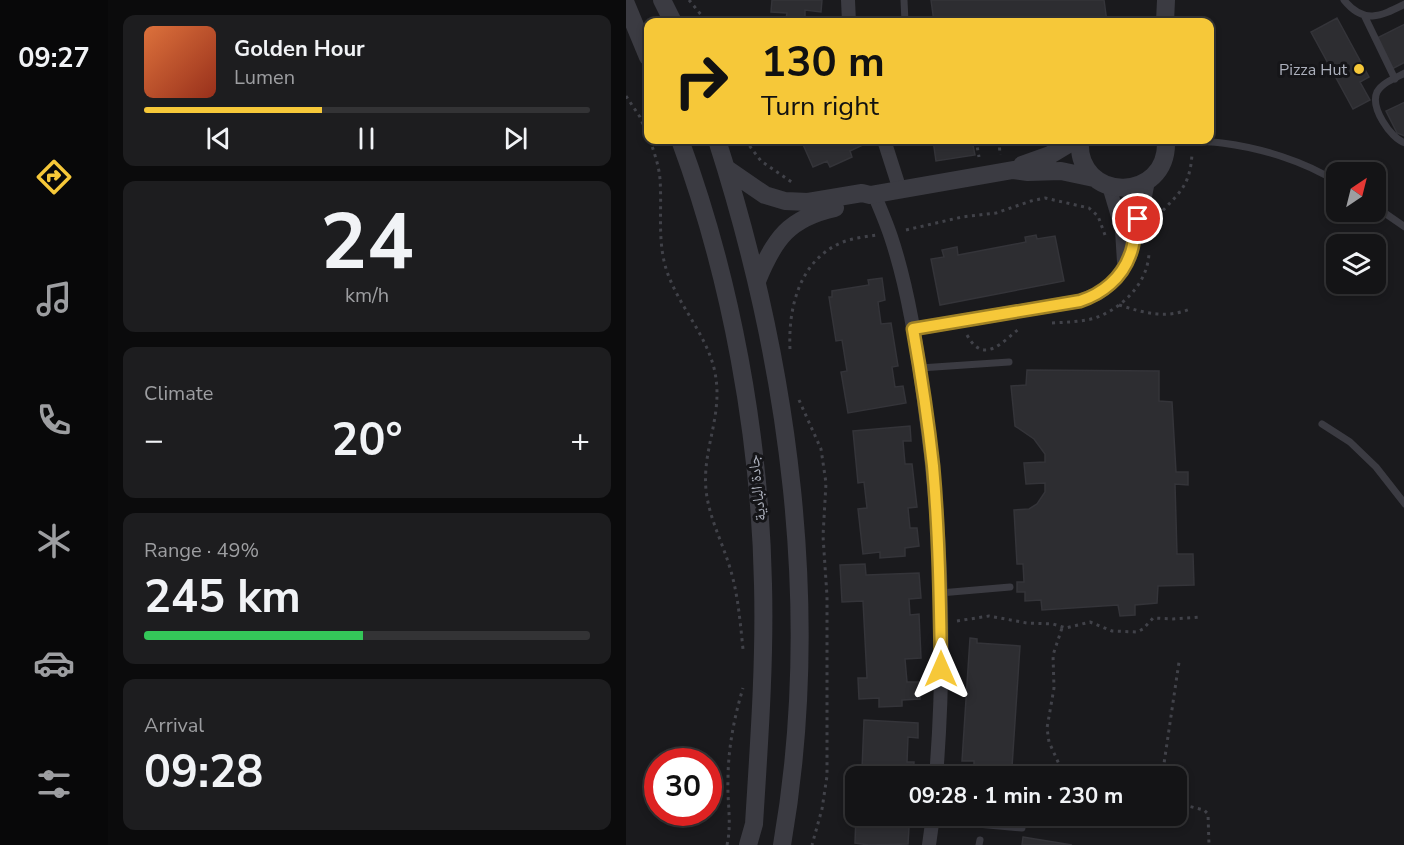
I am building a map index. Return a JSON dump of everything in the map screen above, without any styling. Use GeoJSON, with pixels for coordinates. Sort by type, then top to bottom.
{"type":"FeatureCollection","features":[{"type":"Feature","properties":{"kind":"street"},"geometry":{"type":"LineString","coordinates":[[662,0],[671,18]]}},
{"type":"Feature","properties":{"kind":"street"},"geometry":{"type":"LineString","coordinates":[[848,0],[849,18]]}},
{"type":"Feature","properties":{"kind":"street"},"geometry":{"type":"LineString","coordinates":[[1165,18],[1166,0]]}},
{"type":"Feature","properties":{"kind":"street"},"geometry":{"type":"LineString","coordinates":[[626,4],[644,47]]}},
{"type":"Feature","properties":{"kind":"street","name":"جادة البادية"},"geometry":{"type":"LineString","coordinates":[[681,144],[703,209],[733,332],[754,457],[760,520],[763,659],[754,824],[748,845]]}},
{"type":"Feature","properties":{"kind":"street"},"geometry":{"type":"LineString","coordinates":[[718,144],[757,281],[770,342],[784,423],[792,494],[798,576],[799,664],[796,730],[782,845]]}},
{"type":"Feature","properties":{"kind":"street"},"geometry":{"type":"LineString","coordinates":[[885,144],[900,190]]}},
{"type":"Feature","properties":{"kind":"street"},"geometry":{"type":"LineString","coordinates":[[727,170],[765,195],[785,201],[808,202],[900,190],[1050,156],[1069,144]]}},
{"type":"Feature","properties":{"kind":"street"},"geometry":{"type":"LineString","coordinates":[[1080,144],[1081,158],[1101,182],[1122,230],[1126,256]]}},
{"type":"Feature","properties":{"kind":"street"},"geometry":{"type":"LineString","coordinates":[[1007,166],[1028,172],[1061,171],[1129,188],[1148,181],[1160,168],[1164,159],[1166,144]]}},
{"type":"Feature","properties":{"kind":"street"},"geometry":{"type":"LineString","coordinates":[[913,329],[1080,301],[1099,294],[1115,280],[1126,256],[1143,207],[1148,181]]}},
{"type":"Feature","properties":{"kind":"street"},"geometry":{"type":"LineString","coordinates":[[872,195],[890,233],[913,329],[932,463],[941,624],[937,766]]}},
{"type":"Feature","properties":{"kind":"street"},"geometry":{"type":"LineString","coordinates":[[757,281],[772,247],[787,229],[806,216],[861,201],[872,195]]}},
{"type":"Feature","properties":{"kind":"street"},"geometry":{"type":"LineString","coordinates":[[929,845],[932,826]]}},
{"type":"Feature","properties":{"kind":"lane"},"geometry":{"type":"LineString","coordinates":[[904,0],[905,18]]}},
{"type":"Feature","properties":{"kind":"lane"},"geometry":{"type":"LineString","coordinates":[[1344,0],[1364,15],[1380,17],[1404,4]]}},
{"type":"Feature","properties":{"kind":"lane"},"geometry":{"type":"LineString","coordinates":[[1364,15],[1395,79]]}},
{"type":"Feature","properties":{"kind":"lane"},"geometry":{"type":"LineString","coordinates":[[1404,73],[1379,90],[1376,105],[1389,132],[1404,143]]}},
{"type":"Feature","properties":{"kind":"lane"},"geometry":{"type":"LineString","coordinates":[[1214,143],[1279,156],[1326,175]]}},
{"type":"Feature","properties":{"kind":"lane"},"geometry":{"type":"LineString","coordinates":[[1386,214],[1404,227]]}},
{"type":"Feature","properties":{"kind":"lane"},"geometry":{"type":"LineString","coordinates":[[920,368],[1009,362]]}},
{"type":"Feature","properties":{"kind":"lane"},"geometry":{"type":"LineString","coordinates":[[1322,424],[1350,442],[1376,467],[1404,504]]}},
{"type":"Feature","properties":{"kind":"lane"},"geometry":{"type":"LineString","coordinates":[[940,593],[1010,587]]}},
{"type":"Feature","properties":{"kind":"lane"},"geometry":{"type":"LineString","coordinates":[[1004,826],[1022,828]]}},
{"type":"Feature","properties":{"kind":"path"},"geometry":{"type":"LineString","coordinates":[[689,0],[704,18]]}},
{"type":"Feature","properties":{"kind":"path"},"geometry":{"type":"LineString","coordinates":[[626,96],[644,126]]}},
{"type":"Feature","properties":{"kind":"path"},"geometry":{"type":"LineString","coordinates":[[651,144],[660,178],[660,236],[664,262],[677,296],[706,344],[714,370],[718,405],[708,453],[706,488],[714,525],[730,566],[736,590],[745,659]]}},
{"type":"Feature","properties":{"kind":"path"},"geometry":{"type":"LineString","coordinates":[[977,144],[980,165]]}},
{"type":"Feature","properties":{"kind":"path"},"geometry":{"type":"LineString","coordinates":[[998,144],[1007,166]]}},
{"type":"Feature","properties":{"kind":"path"},"geometry":{"type":"LineString","coordinates":[[791,356],[790,333],[794,301],[800,286],[814,262],[842,242],[957,218],[996,213],[1038,199],[1053,198],[1089,208],[1100,220],[1108,244],[1126,256],[1149,257]]}},
{"type":"Feature","properties":{"kind":"path"},"geometry":{"type":"LineString","coordinates":[[1119,305],[1156,315],[1168,315],[1190,309]]}},
{"type":"Feature","properties":{"kind":"path"},"geometry":{"type":"LineString","coordinates":[[798,397],[821,449],[826,483],[823,536],[827,596],[827,776],[822,809],[812,845]]}},
{"type":"Feature","properties":{"kind":"path"},"geometry":{"type":"LineString","coordinates":[[941,624],[989,616],[1027,623],[1053,624],[1062,628],[1090,622],[1112,631],[1137,632],[1153,618],[1200,617]]}},
{"type":"Feature","properties":{"kind":"path"},"geometry":{"type":"LineString","coordinates":[[1059,766],[1049,742],[1047,728],[1054,688],[1053,655],[1062,628]]}},
{"type":"Feature","properties":{"kind":"path"},"geometry":{"type":"LineString","coordinates":[[1164,766],[1179,662]]}},
{"type":"Feature","properties":{"kind":"path"},"geometry":{"type":"LineString","coordinates":[[727,845],[730,820],[729,754],[744,684]]}},
{"type":"Feature","properties":{"kind":"path"},"geometry":{"type":"LineString","coordinates":[[1187,806],[1204,810],[1208,814],[1209,845]]}},
{"type":"Feature","properties":{"kind":"building"},"geometry":{"type":"Polygon","coordinates":[[[772,0],[822,0],[821,12],[805,10],[805,18],[786,18],[787,13],[771,12],[772,0]]]}},
{"type":"Feature","properties":{"kind":"building"},"geometry":{"type":"Polygon","coordinates":[[[931,0],[1104,0],[1106,18],[933,18],[931,0]]]}},
{"type":"Feature","properties":{"kind":"building"},"geometry":{"type":"Polygon","coordinates":[[[1337,18],[1369,77],[1360,82],[1370,100],[1353,109],[1311,32],[1337,18]]]}},
{"type":"Feature","properties":{"kind":"building"},"geometry":{"type":"Polygon","coordinates":[[[1405,24],[1405,62],[1392,69],[1377,38],[1405,24]]]}},
{"type":"Feature","properties":{"kind":"building"},"geometry":{"type":"Polygon","coordinates":[[[1405,102],[1405,136],[1397,133],[1386,111],[1405,102]]]}},
{"type":"Feature","properties":{"kind":"building"},"geometry":{"type":"Polygon","coordinates":[[[803,144],[865,144],[850,151],[852,157],[830,167],[827,161],[813,167],[803,144]]]}},
{"type":"Feature","properties":{"kind":"building"},"geometry":{"type":"Polygon","coordinates":[[[934,144],[973,144],[975,155],[936,161],[934,144]]]}},
{"type":"Feature","properties":{"kind":"building"},"geometry":{"type":"Polygon","coordinates":[[[1036,235],[1037,239],[1055,236],[1064,281],[940,305],[931,259],[944,257],[942,250],[957,247],[958,255],[1026,242],[1025,237],[1036,235]]]}},
{"type":"Feature","properties":{"kind":"building"},"geometry":{"type":"Polygon","coordinates":[[[882,278],[885,300],[878,302],[881,324],[891,323],[898,366],[892,367],[895,387],[903,386],[906,403],[848,413],[841,372],[847,371],[842,340],[836,341],[829,297],[832,297],[832,291],[869,285],[868,280],[882,278]]]}},
{"type":"Feature","properties":{"kind":"building"},"geometry":{"type":"Polygon","coordinates":[[[1027,370],[1159,371],[1159,401],[1172,402],[1176,472],[1188,472],[1188,485],[1175,484],[1177,554],[1193,554],[1194,585],[1158,586],[1157,603],[1135,605],[1135,615],[1120,616],[1118,605],[1042,610],[1041,600],[1025,601],[1025,592],[1017,592],[1017,582],[1024,582],[1023,564],[1017,564],[1014,510],[1029,509],[1037,504],[1045,492],[1045,483],[1026,484],[1024,463],[1045,462],[1045,454],[1034,439],[1015,426],[1011,386],[1026,385],[1027,370]]]}},
{"type":"Feature","properties":{"kind":"building"},"geometry":{"type":"Polygon","coordinates":[[[910,426],[911,441],[903,441],[905,464],[912,464],[917,507],[908,508],[910,528],[917,528],[919,546],[905,548],[905,556],[880,558],[880,552],[863,554],[858,509],[867,508],[864,482],[858,483],[853,431],[910,426]]]}},
{"type":"Feature","properties":{"kind":"building"},"geometry":{"type":"Polygon","coordinates":[[[865,564],[866,575],[919,573],[921,598],[909,599],[910,615],[919,614],[921,658],[905,659],[907,682],[919,682],[920,699],[902,700],[902,706],[879,707],[879,698],[859,699],[858,678],[867,678],[863,601],[842,602],[840,565],[865,564]]]}},
{"type":"Feature","properties":{"kind":"building"},"geometry":{"type":"Polygon","coordinates":[[[970,638],[977,639],[977,643],[1020,646],[1012,766],[974,766],[974,761],[962,761],[970,638]]]}},
{"type":"Feature","properties":{"kind":"building"},"geometry":{"type":"Polygon","coordinates":[[[864,720],[918,723],[918,738],[908,737],[907,762],[914,762],[914,766],[862,766],[864,720]]]}},
{"type":"Feature","properties":{"kind":"building"},"geometry":{"type":"Polygon","coordinates":[[[856,826],[909,827],[908,844],[855,843],[856,826]]]}},
{"type":"Feature","properties":{"kind":"building"},"geometry":{"type":"Polygon","coordinates":[[[1023,837],[1072,845],[1022,845],[1023,837]]]}},
{"type":"Feature","properties":{"kind":"place","name":"Pizza Hut"},"geometry":{"type":"Point","coordinates":[1359,69]}},
{"type":"Feature","properties":{"kind":"route"},"geometry":{"type":"LineString","coordinates":[[941,669],[940,593],[934,482],[928,422],[913,329],[1080,301],[1099,294],[1115,280],[1130,257],[1138,219]]}}]}
